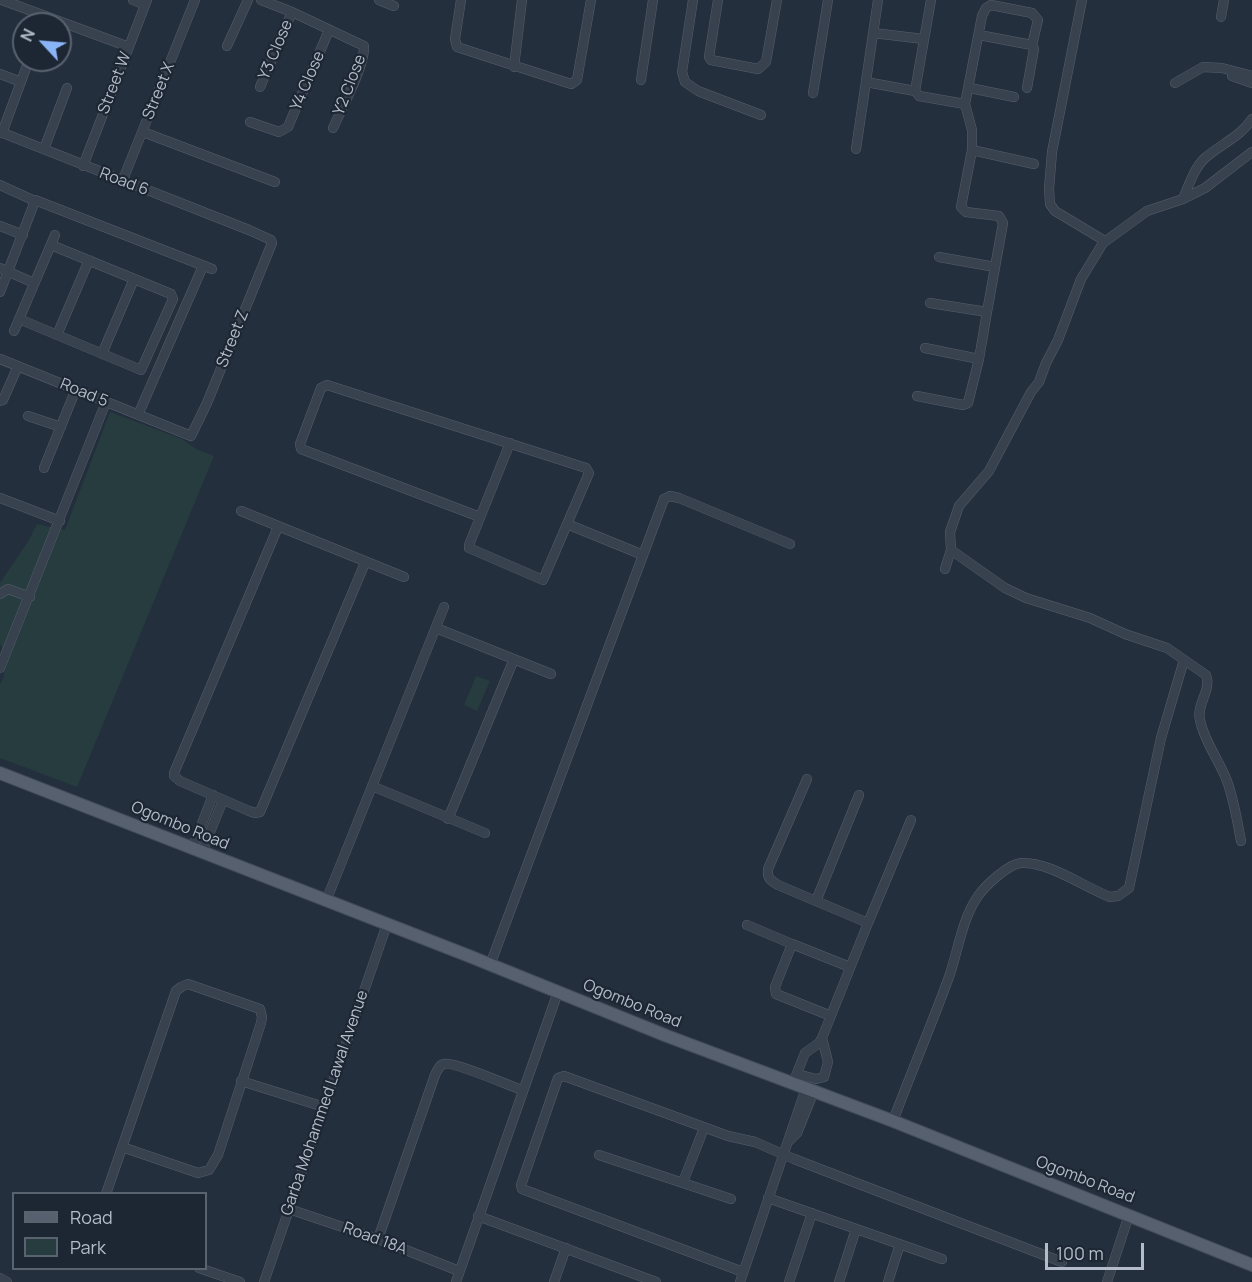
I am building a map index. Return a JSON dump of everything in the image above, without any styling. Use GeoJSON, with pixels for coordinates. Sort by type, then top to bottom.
{"type":"FeatureCollection","features":[{"type":"Feature","properties":{"kind":"main road","name":"Ogombo Road"},"geometry":{"type":"LineString","coordinates":[[0,773],[490,964],[667,1036],[795,1078],[810,1090],[1252,1264]]}},
{"type":"Feature","properties":{"kind":"street"},"geometry":{"type":"LineString","coordinates":[[2,0],[27,12]]}},
{"type":"Feature","properties":{"kind":"street"},"geometry":{"type":"LineString","coordinates":[[133,0],[146,2]]}},
{"type":"Feature","properties":{"kind":"street","name":"Street X"},"geometry":{"type":"LineString","coordinates":[[122,182],[195,0]]}},
{"type":"Feature","properties":{"kind":"street"},"geometry":{"type":"LineString","coordinates":[[227,46],[248,0]]}},
{"type":"Feature","properties":{"kind":"street","name":"Y2 Close"},"geometry":{"type":"LineString","coordinates":[[261,0],[362,44],[364,50],[358,69],[333,128]]}},
{"type":"Feature","properties":{"kind":"street"},"geometry":{"type":"LineString","coordinates":[[379,0],[394,6]]}},
{"type":"Feature","properties":{"kind":"street"},"geometry":{"type":"LineString","coordinates":[[461,0],[455,39],[457,47],[514,67],[574,84],[577,80],[591,0]]}},
{"type":"Feature","properties":{"kind":"street"},"geometry":{"type":"LineString","coordinates":[[514,67],[522,0]]}},
{"type":"Feature","properties":{"kind":"street"},"geometry":{"type":"LineString","coordinates":[[641,80],[653,0]]}},
{"type":"Feature","properties":{"kind":"street"},"geometry":{"type":"LineString","coordinates":[[693,0],[682,72],[685,81],[698,91],[760,115]]}},
{"type":"Feature","properties":{"kind":"street"},"geometry":{"type":"LineString","coordinates":[[718,0],[709,57],[711,60],[758,69],[766,62],[777,0]]}},
{"type":"Feature","properties":{"kind":"street"},"geometry":{"type":"LineString","coordinates":[[813,93],[828,0]]}},
{"type":"Feature","properties":{"kind":"street"},"geometry":{"type":"LineString","coordinates":[[856,149],[878,0]]}},
{"type":"Feature","properties":{"kind":"street"},"geometry":{"type":"LineString","coordinates":[[915,91],[931,0]]}},
{"type":"Feature","properties":{"kind":"street"},"geometry":{"type":"LineString","coordinates":[[1082,0],[1052,152],[1048,189],[1050,204],[1055,211],[1105,241]]}},
{"type":"Feature","properties":{"kind":"street"},"geometry":{"type":"LineString","coordinates":[[1221,17],[1224,0]]}},
{"type":"Feature","properties":{"kind":"street","name":"Street W"},"geometry":{"type":"LineString","coordinates":[[82,166],[146,2]]}},
{"type":"Feature","properties":{"kind":"street"},"geometry":{"type":"LineString","coordinates":[[917,396],[963,405],[968,403],[979,359],[1003,223],[999,216],[966,212],[961,207],[972,150],[972,130],[965,104],[970,88],[983,12],[988,6],[1032,13],[1038,20],[1032,45],[1034,50],[1027,88]]}},
{"type":"Feature","properties":{"kind":"street","name":"Y3 Close"},"geometry":{"type":"LineString","coordinates":[[260,87],[292,12]]}},
{"type":"Feature","properties":{"kind":"street"},"geometry":{"type":"LineString","coordinates":[[72,29],[129,47]]}},
{"type":"Feature","properties":{"kind":"street","name":"Y4 Close"},"geometry":{"type":"LineString","coordinates":[[250,122],[279,132],[288,127],[329,30]]}},
{"type":"Feature","properties":{"kind":"street"},"geometry":{"type":"LineString","coordinates":[[873,33],[924,39]]}},
{"type":"Feature","properties":{"kind":"street"},"geometry":{"type":"LineString","coordinates":[[979,35],[1032,45]]}},
{"type":"Feature","properties":{"kind":"street"},"geometry":{"type":"LineString","coordinates":[[1175,83],[1203,67],[1222,68],[1252,76]]}},
{"type":"Feature","properties":{"kind":"street"},"geometry":{"type":"LineString","coordinates":[[1222,68],[1228,74],[1252,83]]}},
{"type":"Feature","properties":{"kind":"street"},"geometry":{"type":"LineString","coordinates":[[1,133],[25,72]]}},
{"type":"Feature","properties":{"kind":"street"},"geometry":{"type":"LineString","coordinates":[[0,74],[21,82]]}},
{"type":"Feature","properties":{"kind":"street"},"geometry":{"type":"LineString","coordinates":[[866,82],[915,91],[919,96],[965,104]]}},
{"type":"Feature","properties":{"kind":"street"},"geometry":{"type":"LineString","coordinates":[[44,149],[67,88]]}},
{"type":"Feature","properties":{"kind":"street"},"geometry":{"type":"LineString","coordinates":[[970,88],[1014,97]]}},
{"type":"Feature","properties":{"kind":"street"},"geometry":{"type":"LineString","coordinates":[[1183,199],[1197,167],[1205,158],[1230,141],[1252,119]]}},
{"type":"Feature","properties":{"kind":"street"},"geometry":{"type":"LineString","coordinates":[[143,132],[275,182]]}},
{"type":"Feature","properties":{"kind":"street","name":"Road 6"},"geometry":{"type":"LineString","coordinates":[[1,133],[249,230]]}},
{"type":"Feature","properties":{"kind":"street"},"geometry":{"type":"LineString","coordinates":[[972,150],[1034,164]]}},
{"type":"Feature","properties":{"kind":"street"},"geometry":{"type":"LineString","coordinates":[[945,569],[951,550],[950,532],[959,506],[989,471],[1031,392],[1039,382],[1081,279],[1105,241],[1147,211],[1183,199],[1205,188],[1252,152]]}},
{"type":"Feature","properties":{"kind":"street"},"geometry":{"type":"LineString","coordinates":[[0,185],[207,268],[138,415]]}},
{"type":"Feature","properties":{"kind":"street"},"geometry":{"type":"LineString","coordinates":[[0,292],[4,270],[23,235],[35,200]]}},
{"type":"Feature","properties":{"kind":"street"},"geometry":{"type":"LineString","coordinates":[[0,226],[23,235]]}},
{"type":"Feature","properties":{"kind":"street","name":"Street Z"},"geometry":{"type":"LineString","coordinates":[[167,428],[191,436],[207,403],[272,243],[271,240],[249,230]]}},
{"type":"Feature","properties":{"kind":"street"},"geometry":{"type":"LineString","coordinates":[[14,331],[55,235]]}},
{"type":"Feature","properties":{"kind":"street"},"geometry":{"type":"LineString","coordinates":[[19,319],[141,370],[174,299],[171,294],[51,245]]}},
{"type":"Feature","properties":{"kind":"street"},"geometry":{"type":"LineString","coordinates":[[939,257],[995,267]]}},
{"type":"Feature","properties":{"kind":"street"},"geometry":{"type":"LineString","coordinates":[[57,335],[88,260]]}},
{"type":"Feature","properties":{"kind":"street"},"geometry":{"type":"LineString","coordinates":[[4,270],[34,284]]}},
{"type":"Feature","properties":{"kind":"street"},"geometry":{"type":"LineString","coordinates":[[102,354],[134,279]]}},
{"type":"Feature","properties":{"kind":"street"},"geometry":{"type":"LineString","coordinates":[[930,303],[987,312]]}},
{"type":"Feature","properties":{"kind":"street"},"geometry":{"type":"LineString","coordinates":[[925,348],[979,359]]}},
{"type":"Feature","properties":{"kind":"street","name":"Road 5"},"geometry":{"type":"LineString","coordinates":[[0,359],[167,428]]}},
{"type":"Feature","properties":{"kind":"street"},"geometry":{"type":"LineString","coordinates":[[0,401],[3,400],[18,366]]}},
{"type":"Feature","properties":{"kind":"street"},"geometry":{"type":"LineString","coordinates":[[480,517],[301,449],[300,444],[321,388],[327,385],[510,443],[588,470],[545,579],[541,580],[469,548],[510,443]]}},
{"type":"Feature","properties":{"kind":"street"},"geometry":{"type":"LineString","coordinates":[[44,468],[76,389]]}},
{"type":"Feature","properties":{"kind":"street"},"geometry":{"type":"LineString","coordinates":[[0,668],[106,402]]}},
{"type":"Feature","properties":{"kind":"street"},"geometry":{"type":"LineString","coordinates":[[28,416],[61,428]]}},
{"type":"Feature","properties":{"kind":"street"},"geometry":{"type":"LineString","coordinates":[[490,964],[663,501],[668,496],[685,501],[790,544]]}},
{"type":"Feature","properties":{"kind":"street"},"geometry":{"type":"LineString","coordinates":[[0,498],[60,521]]}},
{"type":"Feature","properties":{"kind":"street"},"geometry":{"type":"LineString","coordinates":[[241,511],[404,577]]}},
{"type":"Feature","properties":{"kind":"street"},"geometry":{"type":"LineString","coordinates":[[567,524],[643,555]]}},
{"type":"Feature","properties":{"kind":"street"},"geometry":{"type":"LineString","coordinates":[[278,527],[174,773],[180,781],[223,800],[255,813],[260,812],[365,563]]}},
{"type":"Feature","properties":{"kind":"street"},"geometry":{"type":"LineString","coordinates":[[951,550],[1005,588],[1026,598],[1090,618],[1125,634],[1167,648],[1200,670],[1208,678],[1200,708],[1200,722],[1227,780],[1241,840]]}},
{"type":"Feature","properties":{"kind":"street"},"geometry":{"type":"LineString","coordinates":[[0,594],[8,589],[30,597]]}},
{"type":"Feature","properties":{"kind":"street"},"geometry":{"type":"LineString","coordinates":[[326,901],[444,607]]}},
{"type":"Feature","properties":{"kind":"street"},"geometry":{"type":"LineString","coordinates":[[436,628],[551,674]]}},
{"type":"Feature","properties":{"kind":"street"},"geometry":{"type":"LineString","coordinates":[[448,819],[514,659]]}},
{"type":"Feature","properties":{"kind":"street"},"geometry":{"type":"LineString","coordinates":[[893,1122],[949,977],[969,914],[979,895],[990,884],[1013,865],[1020,863],[1053,870],[1110,897],[1118,896],[1129,888],[1161,738],[1184,660]]}},
{"type":"Feature","properties":{"kind":"street"},"geometry":{"type":"LineString","coordinates":[[807,779],[768,869],[768,876],[778,885],[868,923]]}},
{"type":"Feature","properties":{"kind":"street"},"geometry":{"type":"LineString","coordinates":[[372,786],[484,833]]}},
{"type":"Feature","properties":{"kind":"street"},"geometry":{"type":"LineString","coordinates":[[197,851],[213,795]]}},
{"type":"Feature","properties":{"kind":"street"},"geometry":{"type":"LineString","coordinates":[[816,901],[859,795]]}},
{"type":"Feature","properties":{"kind":"street"},"geometry":{"type":"LineString","coordinates":[[197,851],[223,800]]}},
{"type":"Feature","properties":{"kind":"street"},"geometry":{"type":"LineString","coordinates":[[822,1038],[828,1062],[824,1077],[795,1078],[805,1053],[822,1038],[911,820]]}},
{"type":"Feature","properties":{"kind":"street","name":"Garba Mohammed Lawal Avenue"},"geometry":{"type":"LineString","coordinates":[[264,1282],[387,924]]}},
{"type":"Feature","properties":{"kind":"street"},"geometry":{"type":"LineString","coordinates":[[747,925],[850,967]]}},
{"type":"Feature","properties":{"kind":"street"},"geometry":{"type":"LineString","coordinates":[[792,944],[774,991],[779,996],[831,1016]]}},
{"type":"Feature","properties":{"kind":"street"},"geometry":{"type":"LineString","coordinates":[[107,1192],[169,1008],[176,991],[188,984],[256,1007],[262,1012],[261,1023],[218,1155],[209,1170],[198,1173],[122,1147]]}},
{"type":"Feature","properties":{"kind":"street"},"geometry":{"type":"LineString","coordinates":[[456,1282],[477,1216],[558,992]]}},
{"type":"Feature","properties":{"kind":"street"},"geometry":{"type":"LineString","coordinates":[[378,1239],[435,1075],[442,1064],[459,1066],[522,1090]]}},
{"type":"Feature","properties":{"kind":"street"},"geometry":{"type":"LineString","coordinates":[[743,1272],[525,1191],[521,1187],[556,1081],[561,1076],[704,1128],[735,1138],[746,1139],[800,1162],[1062,1262]]}},
{"type":"Feature","properties":{"kind":"street"},"geometry":{"type":"LineString","coordinates":[[241,1082],[324,1107]]}},
{"type":"Feature","properties":{"kind":"street"},"geometry":{"type":"LineString","coordinates":[[740,1282],[787,1143],[810,1090]]}},
{"type":"Feature","properties":{"kind":"street"},"geometry":{"type":"LineString","coordinates":[[683,1182],[704,1128]]}},
{"type":"Feature","properties":{"kind":"street"},"geometry":{"type":"LineString","coordinates":[[599,1155],[731,1199]]}},
{"type":"Feature","properties":{"kind":"street"},"geometry":{"type":"LineString","coordinates":[[768,1198],[942,1259]]}},
{"type":"Feature","properties":{"kind":"street","name":"Road 18A"},"geometry":{"type":"LineString","coordinates":[[289,1209],[378,1239],[459,1271]]}},
{"type":"Feature","properties":{"kind":"street"},"geometry":{"type":"LineString","coordinates":[[789,1282],[812,1213]]}},
{"type":"Feature","properties":{"kind":"street"},"geometry":{"type":"LineString","coordinates":[[1107,1282],[1129,1215]]}},
{"type":"Feature","properties":{"kind":"street"},"geometry":{"type":"LineString","coordinates":[[477,1216],[656,1282]]}},
{"type":"Feature","properties":{"kind":"street"},"geometry":{"type":"LineString","coordinates":[[838,1282],[856,1229]]}},
{"type":"Feature","properties":{"kind":"street"},"geometry":{"type":"LineString","coordinates":[[888,1282],[900,1244]]}},
{"type":"Feature","properties":{"kind":"street"},"geometry":{"type":"LineString","coordinates":[[554,1282],[566,1248]]}},
{"type":"Feature","properties":{"kind":"street"},"geometry":{"type":"LineString","coordinates":[[202,1270],[240,1282]]}},
{"type":"Feature","properties":{"kind":"street"},"geometry":{"type":"LineString","coordinates":[[0,1278],[7,1282]]}},
{"type":"Feature","properties":{"kind":"green space"},"geometry":{"type":"Polygon","coordinates":[[[110,412],[182,439],[196,449],[214,456],[77,787],[0,758],[0,684],[4,677],[0,644],[0,583],[37,524],[65,530],[110,412]]]}},
{"type":"Feature","properties":{"kind":"green space"},"geometry":{"type":"Polygon","coordinates":[[[476,676],[490,681],[477,711],[464,705],[476,676]]]}}]}
